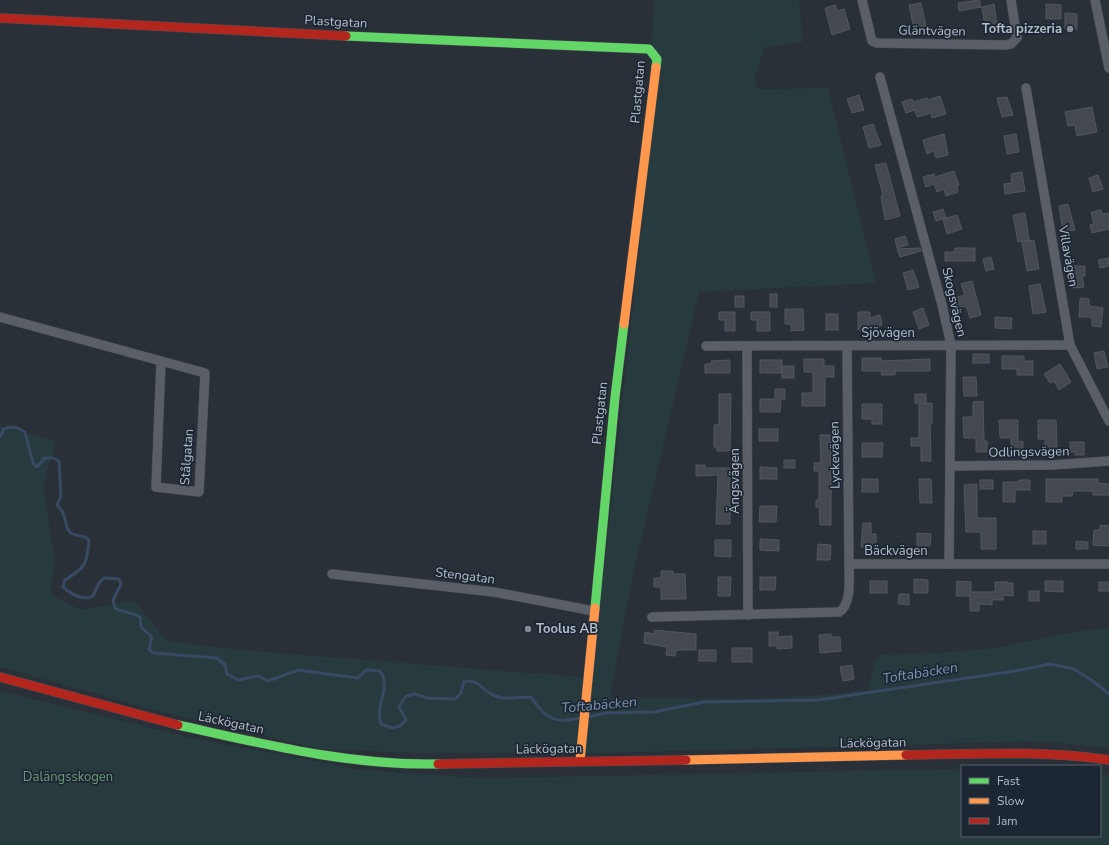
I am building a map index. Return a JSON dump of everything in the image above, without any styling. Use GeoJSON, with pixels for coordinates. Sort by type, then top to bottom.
{"type":"FeatureCollection","features":[{"type":"Feature","properties":{"kind":"street","name":"Gläntvägen"},"geometry":{"type":"LineString","coordinates":[[862,0],[872,41],[877,43],[1005,45],[1015,41],[1017,30],[1011,0]]}},
{"type":"Feature","properties":{"kind":"street"},"geometry":{"type":"LineString","coordinates":[[1095,0],[1109,68]]}},
{"type":"Feature","properties":{"kind":"street","name":"Plastgatan"},"geometry":{"type":"LineString","coordinates":[[0,18],[649,49],[656,59],[615,397],[580,761]]}},
{"type":"Feature","properties":{"kind":"street","name":"Skogsvägen"},"geometry":{"type":"LineString","coordinates":[[880,77],[942,305],[951,345],[949,564]]}},
{"type":"Feature","properties":{"kind":"street","name":"Villavägen"},"geometry":{"type":"LineString","coordinates":[[1026,88],[1070,345],[1109,421]]}},
{"type":"Feature","properties":{"kind":"street","name":"Stålgatan"},"geometry":{"type":"LineString","coordinates":[[0,317],[205,373],[199,492],[156,488],[161,361]]}},
{"type":"Feature","properties":{"kind":"street","name":"Sjövägen"},"geometry":{"type":"LineString","coordinates":[[706,346],[1070,345]]}},
{"type":"Feature","properties":{"kind":"street","name":"Lyckevägen"},"geometry":{"type":"LineString","coordinates":[[847,346],[849,564]]}},
{"type":"Feature","properties":{"kind":"street","name":"Ängsvägen"},"geometry":{"type":"LineString","coordinates":[[747,347],[748,615]]}},
{"type":"Feature","properties":{"kind":"street","name":"Odlingsvägen"},"geometry":{"type":"LineString","coordinates":[[950,466],[1052,465],[1109,461]]}},
{"type":"Feature","properties":{"kind":"street","name":"Bäckvägen"},"geometry":{"type":"LineString","coordinates":[[652,617],[839,612],[846,606],[849,564],[1109,564]]}},
{"type":"Feature","properties":{"kind":"street","name":"Stengatan"},"geometry":{"type":"LineString","coordinates":[[332,574],[494,592],[594,611]]}},
{"type":"Feature","properties":{"kind":"street","name":"Läckögatan"},"geometry":{"type":"LineString","coordinates":[[0,677],[177,725],[326,757],[412,765],[1011,753],[1077,755],[1109,760]]}},
{"type":"Feature","properties":{"kind":"green space"},"geometry":{"type":"Polygon","coordinates":[[[654,0],[799,0],[803,42],[765,47],[754,78],[758,89],[828,88],[876,283],[699,292],[632,579],[610,697],[753,699],[821,695],[868,690],[875,660],[882,655],[978,650],[1047,637],[1109,628],[1108,748],[1041,741],[567,754],[416,753],[320,749],[147,708],[0,667],[0,426],[56,441],[43,486],[55,563],[50,594],[81,610],[134,600],[167,641],[240,650],[592,678],[660,60],[652,43],[654,0]]]}},
{"type":"Feature","properties":{"kind":"green space","name":"Dalängsskogen"},"geometry":{"type":"Polygon","coordinates":[[[0,691],[197,739],[362,770],[480,778],[961,769],[961,837],[1101,837],[1101,773],[1109,775],[1109,845],[0,845],[0,691]]]}},
{"type":"Feature","properties":{"kind":"building"},"geometry":{"type":"Polygon","coordinates":[[[979,0],[981,7],[959,11],[958,3],[979,0]]]}},
{"type":"Feature","properties":{"kind":"building"},"geometry":{"type":"Polygon","coordinates":[[[921,3],[926,26],[914,29],[909,5],[921,3]]]}},
{"type":"Feature","properties":{"kind":"building"},"geometry":{"type":"Polygon","coordinates":[[[994,4],[998,31],[986,33],[982,7],[994,4]]]}},
{"type":"Feature","properties":{"kind":"building"},"geometry":{"type":"Polygon","coordinates":[[[1046,4],[1061,5],[1061,19],[1046,19],[1046,4]]]}},
{"type":"Feature","properties":{"kind":"building"},"geometry":{"type":"Polygon","coordinates":[[[835,5],[837,11],[844,9],[850,29],[832,35],[825,8],[835,5]]]}},
{"type":"Feature","properties":{"kind":"building"},"geometry":{"type":"Polygon","coordinates":[[[1065,13],[1077,14],[1077,29],[1065,29],[1065,13]]]}},
{"type":"Feature","properties":{"kind":"building"},"geometry":{"type":"Polygon","coordinates":[[[859,95],[864,110],[852,113],[847,99],[859,95]]]}},
{"type":"Feature","properties":{"kind":"building"},"geometry":{"type":"Polygon","coordinates":[[[940,96],[946,114],[932,118],[931,113],[917,117],[915,110],[906,113],[902,102],[912,99],[913,102],[927,98],[928,100],[940,96]]]}},
{"type":"Feature","properties":{"kind":"building"},"geometry":{"type":"Polygon","coordinates":[[[1007,97],[1013,115],[1002,117],[997,98],[1007,97]]]}},
{"type":"Feature","properties":{"kind":"building"},"geometry":{"type":"Polygon","coordinates":[[[1092,107],[1097,132],[1077,136],[1075,125],[1068,126],[1065,112],[1092,107]]]}},
{"type":"Feature","properties":{"kind":"building"},"geometry":{"type":"Polygon","coordinates":[[[873,124],[881,145],[869,148],[863,127],[873,124]]]}},
{"type":"Feature","properties":{"kind":"building"},"geometry":{"type":"Polygon","coordinates":[[[944,134],[948,155],[936,158],[934,151],[927,154],[923,140],[944,134]]]}},
{"type":"Feature","properties":{"kind":"building"},"geometry":{"type":"Polygon","coordinates":[[[1016,134],[1019,152],[1007,154],[1004,136],[1016,134]]]}},
{"type":"Feature","properties":{"kind":"building"},"geometry":{"type":"Polygon","coordinates":[[[886,163],[900,216],[885,220],[881,196],[883,195],[875,165],[886,163]]]}},
{"type":"Feature","properties":{"kind":"building"},"geometry":{"type":"Polygon","coordinates":[[[954,171],[959,185],[957,185],[958,192],[946,196],[944,189],[937,192],[934,184],[926,187],[923,177],[934,174],[935,177],[954,171]]]}},
{"type":"Feature","properties":{"kind":"building"},"geometry":{"type":"Polygon","coordinates":[[[1022,172],[1025,191],[1005,194],[1004,184],[1012,183],[1011,174],[1022,172]]]}},
{"type":"Feature","properties":{"kind":"building"},"geometry":{"type":"Polygon","coordinates":[[[1098,175],[1103,189],[1093,192],[1089,178],[1098,175]]]}},
{"type":"Feature","properties":{"kind":"building"},"geometry":{"type":"Polygon","coordinates":[[[1068,204],[1075,230],[1063,232],[1059,206],[1068,204]]]}},
{"type":"Feature","properties":{"kind":"building"},"geometry":{"type":"Polygon","coordinates":[[[943,209],[946,218],[936,221],[933,212],[943,209]]]}},
{"type":"Feature","properties":{"kind":"building"},"geometry":{"type":"Polygon","coordinates":[[[1101,210],[1102,214],[1109,213],[1109,229],[1092,233],[1090,225],[1094,224],[1091,212],[1101,210]]]}},
{"type":"Feature","properties":{"kind":"building"},"geometry":{"type":"Polygon","coordinates":[[[1025,213],[1029,240],[1018,242],[1013,215],[1025,213]]]}},
{"type":"Feature","properties":{"kind":"building"},"geometry":{"type":"Polygon","coordinates":[[[957,215],[962,229],[947,234],[943,219],[957,215]]]}},
{"type":"Feature","properties":{"kind":"building"},"geometry":{"type":"Polygon","coordinates":[[[905,236],[908,245],[897,248],[895,239],[905,236]]]}},
{"type":"Feature","properties":{"kind":"building"},"geometry":{"type":"Polygon","coordinates":[[[1034,240],[1039,269],[1027,271],[1022,242],[1034,240]]]}},
{"type":"Feature","properties":{"kind":"building"},"geometry":{"type":"Polygon","coordinates":[[[920,248],[921,251],[900,257],[897,249],[920,248]]]}},
{"type":"Feature","properties":{"kind":"building"},"geometry":{"type":"Polygon","coordinates":[[[955,248],[975,248],[975,261],[945,261],[945,252],[955,252],[955,248]]]}},
{"type":"Feature","properties":{"kind":"building"},"geometry":{"type":"Polygon","coordinates":[[[991,257],[994,269],[986,271],[983,259],[991,257]]]}},
{"type":"Feature","properties":{"kind":"building"},"geometry":{"type":"Polygon","coordinates":[[[1109,258],[1109,266],[1100,268],[1098,260],[1109,258]]]}},
{"type":"Feature","properties":{"kind":"building"},"geometry":{"type":"Polygon","coordinates":[[[1071,266],[1085,266],[1085,276],[1082,276],[1084,287],[1073,288],[1071,266]]]}},
{"type":"Feature","properties":{"kind":"building"},"geometry":{"type":"Polygon","coordinates":[[[913,270],[919,287],[908,290],[903,273],[913,270]]]}},
{"type":"Feature","properties":{"kind":"building"},"geometry":{"type":"Polygon","coordinates":[[[972,281],[981,315],[970,318],[966,306],[958,308],[955,298],[965,295],[961,284],[972,281]]]}},
{"type":"Feature","properties":{"kind":"building"},"geometry":{"type":"Polygon","coordinates":[[[1040,284],[1046,312],[1033,314],[1029,286],[1040,284]]]}},
{"type":"Feature","properties":{"kind":"building"},"geometry":{"type":"Polygon","coordinates":[[[770,294],[777,294],[777,307],[770,307],[770,294]]]}},
{"type":"Feature","properties":{"kind":"building"},"geometry":{"type":"Polygon","coordinates":[[[735,296],[744,296],[744,307],[735,307],[735,296]]]}},
{"type":"Feature","properties":{"kind":"building"},"geometry":{"type":"Polygon","coordinates":[[[1080,298],[1089,299],[1089,306],[1103,308],[1101,327],[1092,326],[1092,317],[1079,317],[1080,298]]]}},
{"type":"Feature","properties":{"kind":"building"},"geometry":{"type":"Polygon","coordinates":[[[923,308],[929,325],[919,329],[913,312],[923,308]]]}},
{"type":"Feature","properties":{"kind":"building"},"geometry":{"type":"Polygon","coordinates":[[[785,309],[803,309],[804,330],[791,331],[791,324],[785,324],[785,309]]]}},
{"type":"Feature","properties":{"kind":"building"},"geometry":{"type":"Polygon","coordinates":[[[719,312],[735,312],[735,331],[725,331],[725,320],[719,320],[719,312]]]}},
{"type":"Feature","properties":{"kind":"building"},"geometry":{"type":"Polygon","coordinates":[[[751,312],[770,312],[770,331],[757,331],[757,320],[751,320],[751,312]]]}},
{"type":"Feature","properties":{"kind":"building"},"geometry":{"type":"Polygon","coordinates":[[[858,312],[870,312],[870,318],[880,315],[882,325],[870,330],[858,330],[858,312]]]}},
{"type":"Feature","properties":{"kind":"building"},"geometry":{"type":"Polygon","coordinates":[[[826,314],[838,314],[838,330],[826,330],[826,314]]]}},
{"type":"Feature","properties":{"kind":"building"},"geometry":{"type":"Polygon","coordinates":[[[995,317],[1012,318],[1011,329],[995,328],[995,317]]]}},
{"type":"Feature","properties":{"kind":"building"},"geometry":{"type":"Polygon","coordinates":[[[1104,351],[1108,367],[1097,369],[1094,353],[1104,351]]]}},
{"type":"Feature","properties":{"kind":"building"},"geometry":{"type":"Polygon","coordinates":[[[973,354],[989,354],[989,363],[973,363],[973,354]]]}},
{"type":"Feature","properties":{"kind":"building"},"geometry":{"type":"Polygon","coordinates":[[[1002,356],[1024,356],[1024,361],[1033,361],[1033,375],[1017,375],[1017,369],[1002,369],[1002,356]]]}},
{"type":"Feature","properties":{"kind":"building"},"geometry":{"type":"Polygon","coordinates":[[[862,358],[881,358],[881,361],[930,359],[930,371],[895,371],[895,375],[881,375],[882,371],[862,371],[862,358]]]}},
{"type":"Feature","properties":{"kind":"building"},"geometry":{"type":"Polygon","coordinates":[[[804,359],[824,359],[824,366],[834,366],[834,377],[825,377],[825,406],[802,406],[802,393],[813,393],[813,372],[804,372],[804,359]]]}},
{"type":"Feature","properties":{"kind":"building"},"geometry":{"type":"Polygon","coordinates":[[[730,360],[730,373],[705,373],[705,364],[711,364],[711,361],[730,360]]]}},
{"type":"Feature","properties":{"kind":"building"},"geometry":{"type":"Polygon","coordinates":[[[760,360],[782,360],[782,373],[760,373],[760,360]]]}},
{"type":"Feature","properties":{"kind":"building"},"geometry":{"type":"Polygon","coordinates":[[[1060,364],[1071,382],[1059,390],[1054,381],[1050,383],[1044,374],[1060,364]]]}},
{"type":"Feature","properties":{"kind":"building"},"geometry":{"type":"Polygon","coordinates":[[[782,366],[794,366],[794,378],[782,378],[782,366]]]}},
{"type":"Feature","properties":{"kind":"building"},"geometry":{"type":"Polygon","coordinates":[[[963,377],[976,377],[977,396],[964,396],[963,377]]]}},
{"type":"Feature","properties":{"kind":"building"},"geometry":{"type":"Polygon","coordinates":[[[775,389],[785,389],[785,399],[781,399],[780,412],[760,412],[760,399],[775,399],[775,389]]]}},
{"type":"Feature","properties":{"kind":"building"},"geometry":{"type":"Polygon","coordinates":[[[719,394],[731,394],[730,451],[717,451],[717,447],[714,447],[714,425],[719,425],[719,394]]]}},
{"type":"Feature","properties":{"kind":"building"},"geometry":{"type":"Polygon","coordinates":[[[915,394],[926,394],[926,403],[915,403],[915,394]]]}},
{"type":"Feature","properties":{"kind":"building"},"geometry":{"type":"Polygon","coordinates":[[[983,401],[984,441],[987,441],[987,452],[976,452],[976,438],[964,438],[963,417],[973,417],[973,402],[983,401]]]}},
{"type":"Feature","properties":{"kind":"building"},"geometry":{"type":"Polygon","coordinates":[[[932,403],[932,424],[930,424],[931,461],[921,461],[921,446],[911,446],[911,438],[919,438],[919,404],[932,403]]]}},
{"type":"Feature","properties":{"kind":"building"},"geometry":{"type":"Polygon","coordinates":[[[862,404],[882,404],[882,424],[872,424],[872,419],[862,419],[862,404]]]}},
{"type":"Feature","properties":{"kind":"building"},"geometry":{"type":"Polygon","coordinates":[[[999,420],[1018,420],[1018,442],[1023,441],[1023,451],[1011,451],[1011,438],[1000,438],[999,420]]]}},
{"type":"Feature","properties":{"kind":"building"},"geometry":{"type":"Polygon","coordinates":[[[1038,420],[1056,420],[1057,447],[1045,447],[1045,439],[1038,439],[1038,420]]]}},
{"type":"Feature","properties":{"kind":"building"},"geometry":{"type":"Polygon","coordinates":[[[759,429],[778,429],[778,441],[759,441],[759,429]]]}},
{"type":"Feature","properties":{"kind":"building"},"geometry":{"type":"Polygon","coordinates":[[[820,435],[831,435],[831,525],[820,525],[819,507],[816,507],[816,500],[819,500],[819,471],[814,471],[814,463],[821,463],[820,435]]]}},
{"type":"Feature","properties":{"kind":"building"},"geometry":{"type":"Polygon","coordinates":[[[1070,442],[1084,442],[1084,455],[1075,455],[1075,452],[1070,452],[1070,442]]]}},
{"type":"Feature","properties":{"kind":"building"},"geometry":{"type":"Polygon","coordinates":[[[862,443],[883,443],[882,457],[862,457],[862,443]]]}},
{"type":"Feature","properties":{"kind":"building"},"geometry":{"type":"Polygon","coordinates":[[[784,460],[795,460],[795,468],[784,468],[784,460]]]}},
{"type":"Feature","properties":{"kind":"building"},"geometry":{"type":"Polygon","coordinates":[[[696,465],[705,465],[705,468],[730,468],[730,524],[716,524],[718,475],[696,476],[696,465]]]}},
{"type":"Feature","properties":{"kind":"building"},"geometry":{"type":"Polygon","coordinates":[[[760,467],[777,468],[777,479],[760,479],[760,467]]]}},
{"type":"Feature","properties":{"kind":"building"},"geometry":{"type":"Polygon","coordinates":[[[862,479],[878,479],[878,492],[862,492],[862,479]]]}},
{"type":"Feature","properties":{"kind":"building"},"geometry":{"type":"Polygon","coordinates":[[[919,479],[931,479],[932,503],[920,503],[919,479]]]}},
{"type":"Feature","properties":{"kind":"building"},"geometry":{"type":"Polygon","coordinates":[[[1046,479],[1098,479],[1098,483],[1109,484],[1109,495],[1093,495],[1093,491],[1073,491],[1072,496],[1062,496],[1062,502],[1046,502],[1046,479]]]}},
{"type":"Feature","properties":{"kind":"building"},"geometry":{"type":"Polygon","coordinates":[[[980,480],[993,480],[993,489],[980,489],[980,480]]]}},
{"type":"Feature","properties":{"kind":"building"},"geometry":{"type":"Polygon","coordinates":[[[1019,480],[1030,480],[1030,490],[1015,490],[1015,502],[1003,502],[1003,482],[1019,482],[1019,480]]]}},
{"type":"Feature","properties":{"kind":"building"},"geometry":{"type":"Polygon","coordinates":[[[977,484],[977,518],[996,518],[996,549],[981,549],[981,532],[966,532],[964,485],[977,484]]]}},
{"type":"Feature","properties":{"kind":"building"},"geometry":{"type":"Polygon","coordinates":[[[760,506],[777,506],[776,522],[759,522],[760,506]]]}},
{"type":"Feature","properties":{"kind":"building"},"geometry":{"type":"Polygon","coordinates":[[[863,523],[871,523],[871,534],[876,534],[876,547],[861,547],[863,523]]]}},
{"type":"Feature","properties":{"kind":"building"},"geometry":{"type":"Polygon","coordinates":[[[1100,525],[1109,526],[1109,546],[1093,545],[1094,530],[1100,530],[1100,525]]]}},
{"type":"Feature","properties":{"kind":"building"},"geometry":{"type":"Polygon","coordinates":[[[1033,531],[1046,531],[1046,544],[1033,544],[1033,531]]]}},
{"type":"Feature","properties":{"kind":"building"},"geometry":{"type":"Polygon","coordinates":[[[917,533],[931,534],[930,546],[917,546],[917,533]]]}},
{"type":"Feature","properties":{"kind":"building"},"geometry":{"type":"Polygon","coordinates":[[[760,539],[779,540],[779,551],[760,550],[760,539]]]}},
{"type":"Feature","properties":{"kind":"building"},"geometry":{"type":"Polygon","coordinates":[[[715,540],[731,540],[731,557],[715,556],[715,540]]]}},
{"type":"Feature","properties":{"kind":"building"},"geometry":{"type":"Polygon","coordinates":[[[1076,541],[1088,542],[1088,549],[1076,549],[1076,541]]]}},
{"type":"Feature","properties":{"kind":"building"},"geometry":{"type":"Polygon","coordinates":[[[818,544],[831,545],[830,560],[817,560],[818,544]]]}},
{"type":"Feature","properties":{"kind":"building"},"geometry":{"type":"Polygon","coordinates":[[[661,571],[673,571],[673,574],[685,574],[686,599],[661,599],[661,587],[654,587],[654,578],[661,578],[661,571]]]}},
{"type":"Feature","properties":{"kind":"building"},"geometry":{"type":"Polygon","coordinates":[[[718,577],[731,577],[730,596],[718,596],[718,577]]]}},
{"type":"Feature","properties":{"kind":"building"},"geometry":{"type":"Polygon","coordinates":[[[760,577],[776,577],[775,590],[760,590],[760,577]]]}},
{"type":"Feature","properties":{"kind":"building"},"geometry":{"type":"Polygon","coordinates":[[[914,579],[928,580],[928,593],[914,593],[914,579]]]}},
{"type":"Feature","properties":{"kind":"building"},"geometry":{"type":"Polygon","coordinates":[[[870,581],[887,581],[887,593],[870,593],[870,581]]]}},
{"type":"Feature","properties":{"kind":"building"},"geometry":{"type":"Polygon","coordinates":[[[957,581],[971,582],[971,592],[995,592],[995,582],[1013,583],[1013,596],[1003,595],[1003,600],[992,600],[992,605],[979,604],[979,611],[970,611],[970,596],[956,596],[957,581]]]}},
{"type":"Feature","properties":{"kind":"building"},"geometry":{"type":"Polygon","coordinates":[[[1045,581],[1063,581],[1063,592],[1045,591],[1045,581]]]}},
{"type":"Feature","properties":{"kind":"building"},"geometry":{"type":"Polygon","coordinates":[[[1099,582],[1109,582],[1109,591],[1099,591],[1099,582]]]}},
{"type":"Feature","properties":{"kind":"building"},"geometry":{"type":"Polygon","coordinates":[[[1029,591],[1039,591],[1039,601],[1029,601],[1029,591]]]}},
{"type":"Feature","properties":{"kind":"building"},"geometry":{"type":"Polygon","coordinates":[[[899,594],[909,594],[909,605],[898,604],[899,594]]]}},
{"type":"Feature","properties":{"kind":"building"},"geometry":{"type":"Polygon","coordinates":[[[654,630],[696,634],[696,650],[676,650],[675,656],[666,655],[667,647],[644,643],[645,632],[654,634],[654,630]]]}},
{"type":"Feature","properties":{"kind":"building"},"geometry":{"type":"Polygon","coordinates":[[[769,632],[778,632],[778,637],[792,636],[792,648],[777,649],[777,646],[769,646],[769,632]]]}},
{"type":"Feature","properties":{"kind":"building"},"geometry":{"type":"Polygon","coordinates":[[[831,634],[831,637],[840,637],[841,651],[820,653],[819,635],[831,634]]]}},
{"type":"Feature","properties":{"kind":"building"},"geometry":{"type":"Polygon","coordinates":[[[732,648],[752,648],[752,662],[732,662],[732,648]]]}},
{"type":"Feature","properties":{"kind":"building"},"geometry":{"type":"Polygon","coordinates":[[[699,650],[716,650],[716,661],[699,661],[699,650]]]}},
{"type":"Feature","properties":{"kind":"building"},"geometry":{"type":"Polygon","coordinates":[[[852,665],[854,679],[843,681],[840,667],[852,665]]]}},
{"type":"Feature","properties":{"kind":"waterway","name":"Toftabäcken"},"geometry":{"type":"LineString","coordinates":[[0,437],[4,429],[10,427],[17,428],[25,432],[33,463],[37,467],[45,458],[53,458],[59,461],[61,496],[57,505],[63,512],[69,531],[89,540],[84,564],[77,572],[65,580],[63,587],[77,596],[85,598],[93,596],[99,583],[104,578],[119,579],[121,584],[113,600],[115,608],[140,617],[141,627],[152,637],[149,649],[153,653],[217,658],[225,665],[227,674],[238,680],[258,676],[268,681],[298,670],[358,678],[366,670],[380,671],[383,677],[384,690],[379,717],[381,724],[393,728],[400,726],[406,720],[399,707],[406,696],[415,694],[426,698],[455,699],[461,693],[464,681],[477,683],[495,696],[510,698],[531,697],[546,715],[557,720],[571,720],[580,718]]}},
{"type":"Feature","properties":{"kind":"waterway","name":"Toftabäcken"},"geometry":{"type":"LineString","coordinates":[[588,717],[605,713],[654,712],[704,702],[818,700],[1015,671],[1050,664],[1074,669],[1093,681],[1109,694]]}},
{"type":"Feature","properties":{"kind":"traffic: fast"},"geometry":{"type":"LineString","coordinates":[[346,36],[649,49],[657,59],[656,67]]}},
{"type":"Feature","properties":{"kind":"traffic: fast"},"geometry":{"type":"LineString","coordinates":[[595,608],[615,397],[624,324]]}},
{"type":"Feature","properties":{"kind":"traffic: fast"},"geometry":{"type":"LineString","coordinates":[[178,725],[275,746],[340,758],[405,764],[438,764]]}},
{"type":"Feature","properties":{"kind":"traffic: slow"},"geometry":{"type":"LineString","coordinates":[[624,324],[656,67]]}},
{"type":"Feature","properties":{"kind":"traffic: slow"},"geometry":{"type":"LineString","coordinates":[[580,761],[595,608]]}},
{"type":"Feature","properties":{"kind":"traffic: slow"},"geometry":{"type":"LineString","coordinates":[[686,760],[906,755]]}},
{"type":"Feature","properties":{"kind":"traffic: jam"},"geometry":{"type":"LineString","coordinates":[[0,18],[346,36]]}},
{"type":"Feature","properties":{"kind":"traffic: jam"},"geometry":{"type":"LineString","coordinates":[[0,677],[178,725]]}},
{"type":"Feature","properties":{"kind":"traffic: jam"},"geometry":{"type":"LineString","coordinates":[[906,755],[1033,754],[1109,760]]}},
{"type":"Feature","properties":{"kind":"traffic: jam"},"geometry":{"type":"LineString","coordinates":[[438,764],[686,760]]}},
{"type":"Feature","properties":{"kind":"place","name":"Tofta pizzeria"},"geometry":{"type":"Point","coordinates":[1070,29]}},
{"type":"Feature","properties":{"kind":"place","name":"Toolus AB"},"geometry":{"type":"Point","coordinates":[528,629]}}]}
